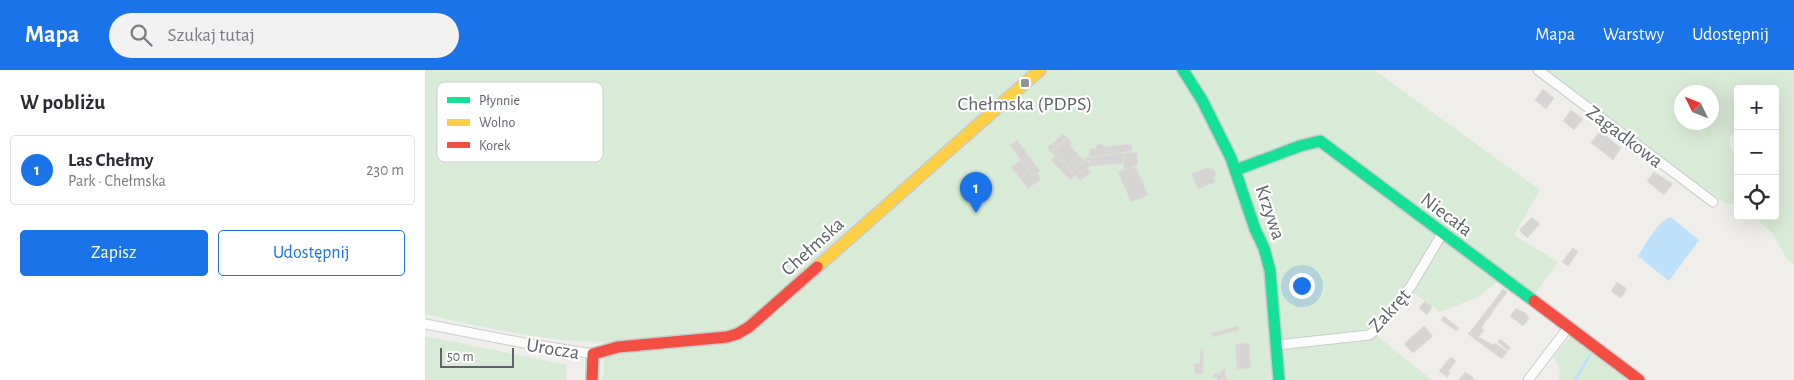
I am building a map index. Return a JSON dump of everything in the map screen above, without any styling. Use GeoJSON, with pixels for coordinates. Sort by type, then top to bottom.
{"type":"FeatureCollection","features":[{"type":"Feature","properties":{"kind":"street","name":"Chełmska"},"geometry":{"type":"LineString","coordinates":[[593,354],[618,347],[722,337],[741,332],[1040,70]]}},
{"type":"Feature","properties":{"kind":"street","name":"Krzywa"},"geometry":{"type":"LineString","coordinates":[[1183,70],[1221,135],[1236,170],[1255,229],[1264,248],[1270,270],[1279,380]]}},
{"type":"Feature","properties":{"kind":"street","name":"Zagadkowa"},"geometry":{"type":"LineString","coordinates":[[1538,70],[1713,202]]}},
{"type":"Feature","properties":{"kind":"street","name":"Niecała"},"geometry":{"type":"LineString","coordinates":[[1236,170],[1300,146],[1320,141],[1639,380]]}},
{"type":"Feature","properties":{"kind":"street","name":"Zakręt"},"geometry":{"type":"LineString","coordinates":[[1277,345],[1369,336],[1377,329],[1411,286],[1443,234]]}},
{"type":"Feature","properties":{"kind":"street","name":"Urocza"},"geometry":{"type":"LineString","coordinates":[[425,324],[593,354]]}},
{"type":"Feature","properties":{"kind":"street"},"geometry":{"type":"LineString","coordinates":[[1528,380],[1568,328]]}},
{"type":"Feature","properties":{"kind":"street"},"geometry":{"type":"LineString","coordinates":[[591,380],[593,354]]}},
{"type":"Feature","properties":{"kind":"green space"},"geometry":{"type":"Polygon","coordinates":[[[425,70],[1374,70],[1540,190],[1514,235],[1558,262],[1534,295],[1506,275],[1478,297],[1440,312],[1412,291],[1377,336],[1432,380],[603,380],[604,342],[537,337],[425,314],[425,70]]]}},
{"type":"Feature","properties":{"kind":"green space"},"geometry":{"type":"Polygon","coordinates":[[[1544,70],[1794,70],[1794,264],[1787,259],[1772,233],[1758,220],[1779,220],[1779,85],[1734,85],[1734,133],[1730,137],[1729,146],[1734,153],[1734,204],[1724,203],[1544,70]]]}},
{"type":"Feature","properties":{"kind":"green space"},"geometry":{"type":"Polygon","coordinates":[[[425,336],[567,365],[566,380],[425,380],[425,336]]]}},
{"type":"Feature","properties":{"kind":"green space"},"geometry":{"type":"Polygon","coordinates":[[[1571,336],[1633,380],[1557,380],[1560,377],[1559,368],[1554,357],[1571,336]]]}},
{"type":"Feature","properties":{"kind":"water"},"geometry":{"type":"Polygon","coordinates":[[[1671,217],[1699,240],[1669,281],[1638,256],[1657,228],[1666,219],[1671,217]]]}},
{"type":"Feature","properties":{"kind":"building"},"geometry":{"type":"Polygon","coordinates":[[[1543,89],[1554,98],[1546,109],[1535,100],[1543,89]]]}},
{"type":"Feature","properties":{"kind":"building"},"geometry":{"type":"Polygon","coordinates":[[[1571,110],[1583,119],[1574,130],[1563,121],[1571,110]]]}},
{"type":"Feature","properties":{"kind":"building"},"geometry":{"type":"Polygon","coordinates":[[[1600,131],[1621,148],[1613,160],[1591,143],[1600,131]]]}},
{"type":"Feature","properties":{"kind":"building"},"geometry":{"type":"Polygon","coordinates":[[[1063,134],[1068,137],[1050,152],[1048,147],[1063,134]]]}},
{"type":"Feature","properties":{"kind":"building"},"geometry":{"type":"Polygon","coordinates":[[[1068,138],[1072,143],[1070,145],[1079,156],[1067,167],[1057,155],[1055,157],[1051,152],[1068,138]]]}},
{"type":"Feature","properties":{"kind":"building"},"geometry":{"type":"Polygon","coordinates":[[[1017,140],[1040,171],[1033,176],[1010,145],[1017,140]]]}},
{"type":"Feature","properties":{"kind":"building"},"geometry":{"type":"Polygon","coordinates":[[[1102,144],[1104,147],[1132,144],[1132,151],[1090,157],[1089,149],[1096,148],[1096,145],[1102,144]]]}},
{"type":"Feature","properties":{"kind":"building"},"geometry":{"type":"Polygon","coordinates":[[[1137,152],[1138,165],[1124,170],[1123,153],[1137,152]]]}},
{"type":"Feature","properties":{"kind":"building"},"geometry":{"type":"Polygon","coordinates":[[[1123,153],[1124,163],[1091,166],[1090,161],[1084,161],[1083,158],[1123,153]]]}},
{"type":"Feature","properties":{"kind":"building"},"geometry":{"type":"Polygon","coordinates":[[[1057,155],[1075,176],[1070,180],[1051,160],[1057,155]]]}},
{"type":"Feature","properties":{"kind":"building"},"geometry":{"type":"Polygon","coordinates":[[[1079,156],[1084,161],[1071,172],[1067,166],[1079,156]]]}},
{"type":"Feature","properties":{"kind":"building"},"geometry":{"type":"Polygon","coordinates":[[[1021,160],[1033,176],[1037,173],[1041,179],[1028,189],[1011,167],[1021,160]]]}},
{"type":"Feature","properties":{"kind":"building"},"geometry":{"type":"Polygon","coordinates":[[[1084,161],[1090,161],[1091,166],[1075,176],[1071,172],[1084,161]]]}},
{"type":"Feature","properties":{"kind":"building"},"geometry":{"type":"Polygon","coordinates":[[[1136,167],[1148,195],[1131,202],[1118,172],[1136,167]]]}},
{"type":"Feature","properties":{"kind":"building"},"geometry":{"type":"Polygon","coordinates":[[[1209,167],[1210,170],[1213,168],[1216,176],[1213,177],[1215,182],[1198,189],[1192,174],[1209,167]]]}},
{"type":"Feature","properties":{"kind":"building"},"geometry":{"type":"Polygon","coordinates":[[[1088,168],[1091,173],[1080,181],[1076,175],[1088,168]]]}},
{"type":"Feature","properties":{"kind":"building"},"geometry":{"type":"Polygon","coordinates":[[[1654,172],[1673,184],[1664,195],[1647,181],[1654,172]]]}},
{"type":"Feature","properties":{"kind":"building"},"geometry":{"type":"Polygon","coordinates":[[[1532,217],[1540,224],[1527,238],[1519,230],[1532,217]]]}},
{"type":"Feature","properties":{"kind":"building"},"geometry":{"type":"Polygon","coordinates":[[[1573,248],[1578,252],[1568,266],[1562,262],[1573,248]]]}},
{"type":"Feature","properties":{"kind":"building"},"geometry":{"type":"Polygon","coordinates":[[[1617,282],[1627,289],[1621,298],[1611,291],[1617,282]]]}},
{"type":"Feature","properties":{"kind":"building"},"geometry":{"type":"Polygon","coordinates":[[[1503,289],[1507,292],[1496,307],[1493,308],[1490,306],[1503,289]]]}},
{"type":"Feature","properties":{"kind":"building"},"geometry":{"type":"Polygon","coordinates":[[[1425,301],[1432,307],[1427,315],[1419,308],[1425,301]]]}},
{"type":"Feature","properties":{"kind":"building"},"geometry":{"type":"Polygon","coordinates":[[[1490,306],[1495,309],[1481,328],[1484,330],[1478,337],[1470,332],[1490,306]]]}},
{"type":"Feature","properties":{"kind":"building"},"geometry":{"type":"Polygon","coordinates":[[[1516,308],[1525,313],[1529,318],[1523,326],[1510,316],[1516,308]]]}},
{"type":"Feature","properties":{"kind":"building"},"geometry":{"type":"Polygon","coordinates":[[[1444,316],[1459,328],[1456,331],[1441,320],[1444,316]]]}},
{"type":"Feature","properties":{"kind":"building"},"geometry":{"type":"Polygon","coordinates":[[[1238,326],[1239,330],[1212,337],[1211,333],[1238,326]]]}},
{"type":"Feature","properties":{"kind":"building"},"geometry":{"type":"Polygon","coordinates":[[[1424,326],[1433,336],[1413,353],[1404,344],[1424,326]]]}},
{"type":"Feature","properties":{"kind":"building"},"geometry":{"type":"Polygon","coordinates":[[[1470,332],[1493,345],[1495,343],[1507,352],[1502,359],[1468,334],[1470,332]]]}},
{"type":"Feature","properties":{"kind":"building"},"geometry":{"type":"Polygon","coordinates":[[[1500,339],[1511,348],[1508,351],[1498,342],[1500,339]]]}},
{"type":"Feature","properties":{"kind":"building"},"geometry":{"type":"Polygon","coordinates":[[[1249,343],[1251,368],[1237,369],[1235,344],[1249,343]]]}},
{"type":"Feature","properties":{"kind":"building"},"geometry":{"type":"Polygon","coordinates":[[[1200,349],[1203,349],[1203,374],[1194,374],[1194,363],[1200,364],[1200,349]]]}},
{"type":"Feature","properties":{"kind":"building"},"geometry":{"type":"Polygon","coordinates":[[[1451,357],[1456,361],[1448,372],[1450,373],[1447,377],[1439,371],[1451,357]]]}},
{"type":"Feature","properties":{"kind":"building"},"geometry":{"type":"Polygon","coordinates":[[[1225,369],[1226,380],[1218,380],[1217,377],[1213,378],[1213,374],[1221,373],[1221,370],[1225,369]]]}},
{"type":"Feature","properties":{"kind":"building"},"geometry":{"type":"Polygon","coordinates":[[[1465,372],[1475,379],[1475,380],[1459,380],[1465,372]]]}},
{"type":"Feature","properties":{"kind":"waterway"},"geometry":{"type":"LineString","coordinates":[[1575,380],[1590,355]]}},
{"type":"Feature","properties":{"kind":"traffic: fast"},"geometry":{"type":"LineString","coordinates":[[1183,70],[1202,100],[1231,158],[1255,229],[1264,248],[1270,270],[1279,380]]}},
{"type":"Feature","properties":{"kind":"traffic: fast"},"geometry":{"type":"LineString","coordinates":[[1236,170],[1300,146],[1320,141],[1534,301]]}},
{"type":"Feature","properties":{"kind":"traffic: slow"},"geometry":{"type":"LineString","coordinates":[[817,267],[1040,70]]}},
{"type":"Feature","properties":{"kind":"traffic: jam"},"geometry":{"type":"LineString","coordinates":[[592,380],[593,354],[618,347],[727,337],[737,334],[749,327],[817,267]]}},
{"type":"Feature","properties":{"kind":"traffic: jam"},"geometry":{"type":"LineString","coordinates":[[1534,301],[1639,380]]}},
{"type":"Feature","properties":{"kind":"place","name":"Chełmska (PDPS)"},"geometry":{"type":"Point","coordinates":[1025,83]}},
{"type":"Feature","properties":{"kind":"place","name":"Las Chełmy"},"geometry":{"type":"Point","coordinates":[976,213]}}]}
